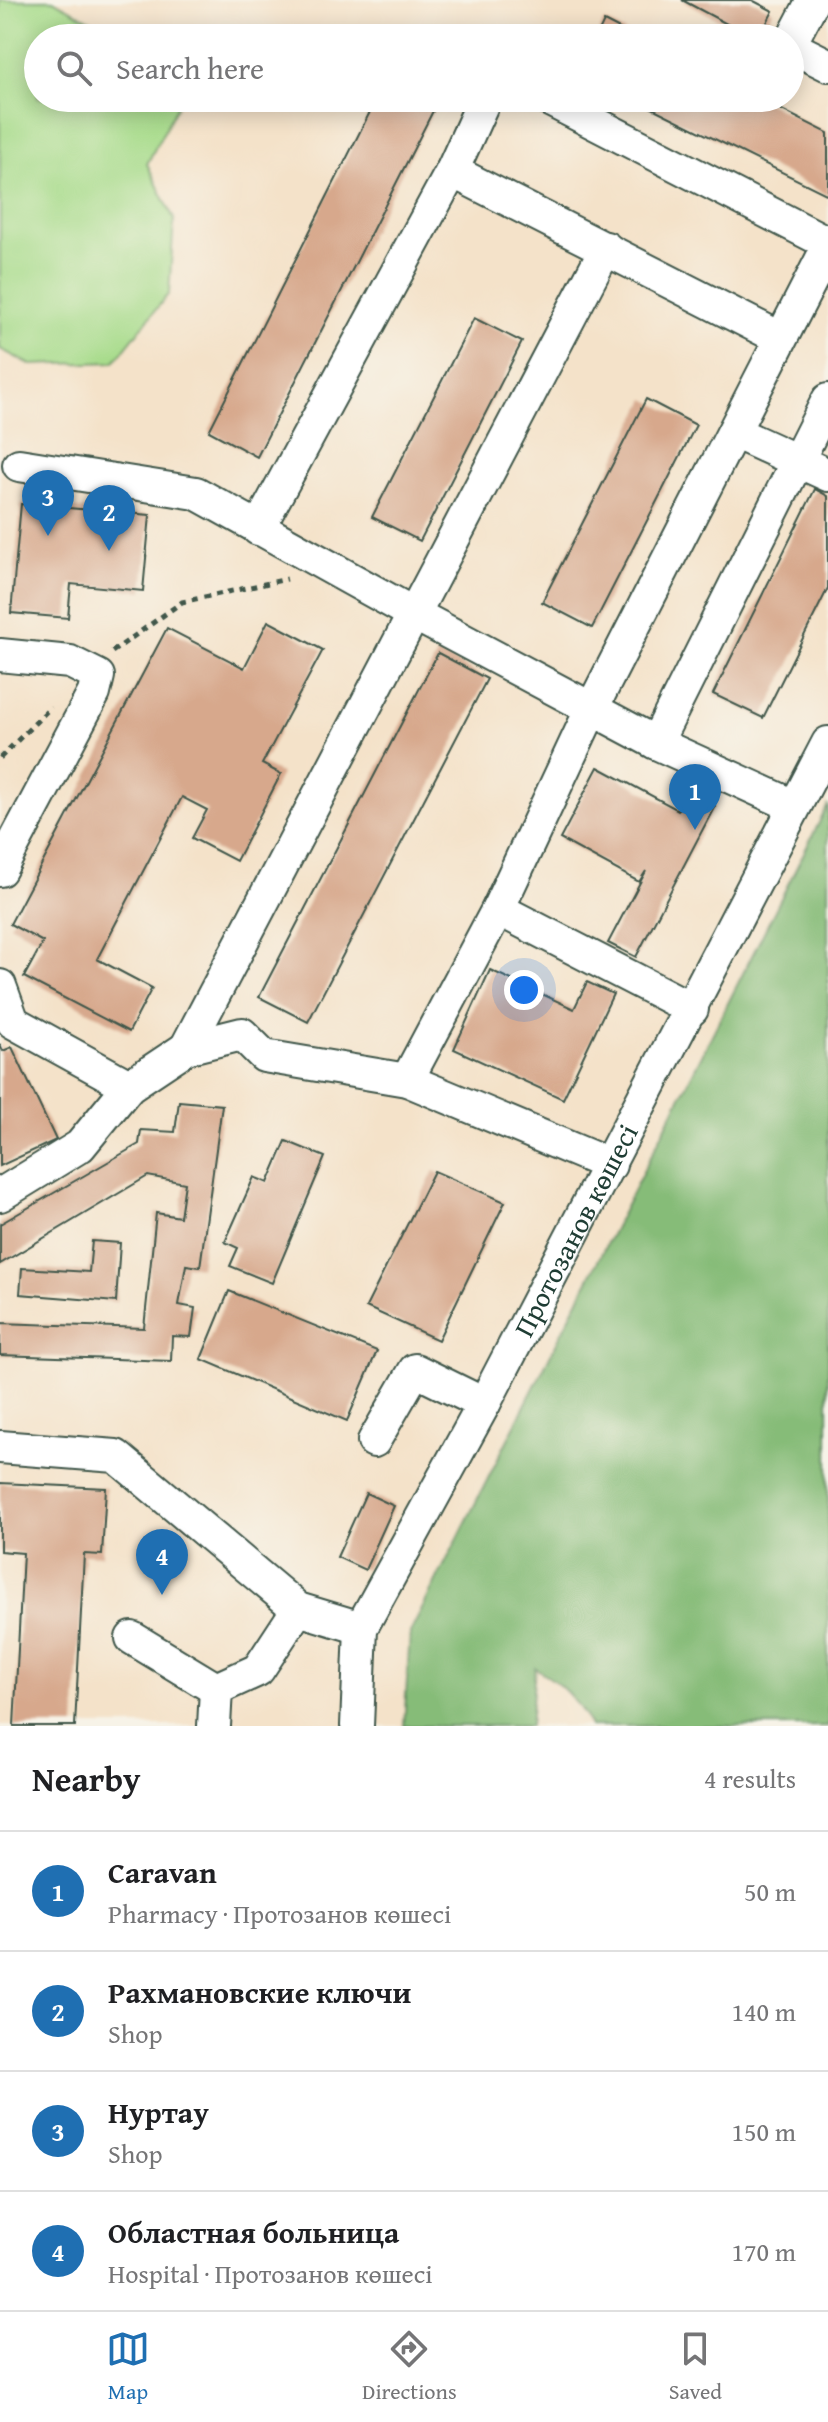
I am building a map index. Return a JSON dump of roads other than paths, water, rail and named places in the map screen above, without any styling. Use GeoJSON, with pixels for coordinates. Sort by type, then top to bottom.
{"type":"FeatureCollection","features":[{"type":"Feature","properties":{"kind":"street"},"geometry":{"type":"LineString","coordinates":[[801,24],[813,0]]}},
{"type":"Feature","properties":{"kind":"street"},"geometry":{"type":"LineString","coordinates":[[804,52],[828,65]]}},
{"type":"Feature","properties":{"kind":"street"},"geometry":{"type":"LineString","coordinates":[[258,529],[452,171],[479,112]]}},
{"type":"Feature","properties":{"kind":"street"},"geometry":{"type":"LineString","coordinates":[[407,1080],[498,909],[592,708],[828,245],[573,112]]}},
{"type":"Feature","properties":{"kind":"street"},"geometry":{"type":"LineString","coordinates":[[452,171],[780,338]]}},
{"type":"Feature","properties":{"kind":"street"},"geometry":{"type":"LineString","coordinates":[[186,1048],[606,248]]}},
{"type":"Feature","properties":{"kind":"street"},"geometry":{"type":"LineString","coordinates":[[656,743],[828,400]]}},
{"type":"Feature","properties":{"kind":"street"},"geometry":{"type":"LineString","coordinates":[[734,432],[828,475]]}},
{"type":"Feature","properties":{"kind":"street"},"geometry":{"type":"LineString","coordinates":[[19,465],[196,493],[656,743],[794,806]]}},
{"type":"Feature","properties":{"kind":"street"},"geometry":{"type":"LineString","coordinates":[[0,655],[70,662],[98,676],[94,693],[0,870]]}},
{"type":"Feature","properties":{"kind":"street","name":"Протозанов көшесі"},"geometry":{"type":"LineString","coordinates":[[357,1726],[361,1628],[484,1404],[828,743]]}},
{"type":"Feature","properties":{"kind":"street"},"geometry":{"type":"LineString","coordinates":[[498,909],[692,1009]]}},
{"type":"Feature","properties":{"kind":"street"},"geometry":{"type":"LineString","coordinates":[[0,986],[13,1022],[129,1086]]}},
{"type":"Feature","properties":{"kind":"street"},"geometry":{"type":"LineString","coordinates":[[0,1195],[80,1146],[129,1086],[186,1048],[242,1034],[264,1056],[407,1080],[610,1165]]}},
{"type":"Feature","properties":{"kind":"street"},"geometry":{"type":"LineString","coordinates":[[374,1441],[415,1370],[484,1404]]}},
{"type":"Feature","properties":{"kind":"street"},"geometry":{"type":"LineString","coordinates":[[0,1447],[116,1456],[298,1609],[361,1628]]}},
{"type":"Feature","properties":{"kind":"street"},"geometry":{"type":"LineString","coordinates":[[216,1689],[258,1670],[298,1609]]}},
{"type":"Feature","properties":{"kind":"street"},"geometry":{"type":"LineString","coordinates":[[132,1638],[216,1689]]}},
{"type":"Feature","properties":{"kind":"street"},"geometry":{"type":"LineString","coordinates":[[214,1726],[216,1689]]}},
{"type":"Feature","properties":{"kind":"place","name":"Нуртау"},"geometry":{"type":"Point","coordinates":[48,536]}},
{"type":"Feature","properties":{"kind":"place","name":"Рахмановские ключи"},"geometry":{"type":"Point","coordinates":[109,551]}},
{"type":"Feature","properties":{"kind":"place","name":"Caravan"},"geometry":{"type":"Point","coordinates":[695,830]}},
{"type":"Feature","properties":{"kind":"place","name":"Областная больница"},"geometry":{"type":"Point","coordinates":[162,1595]}}]}
